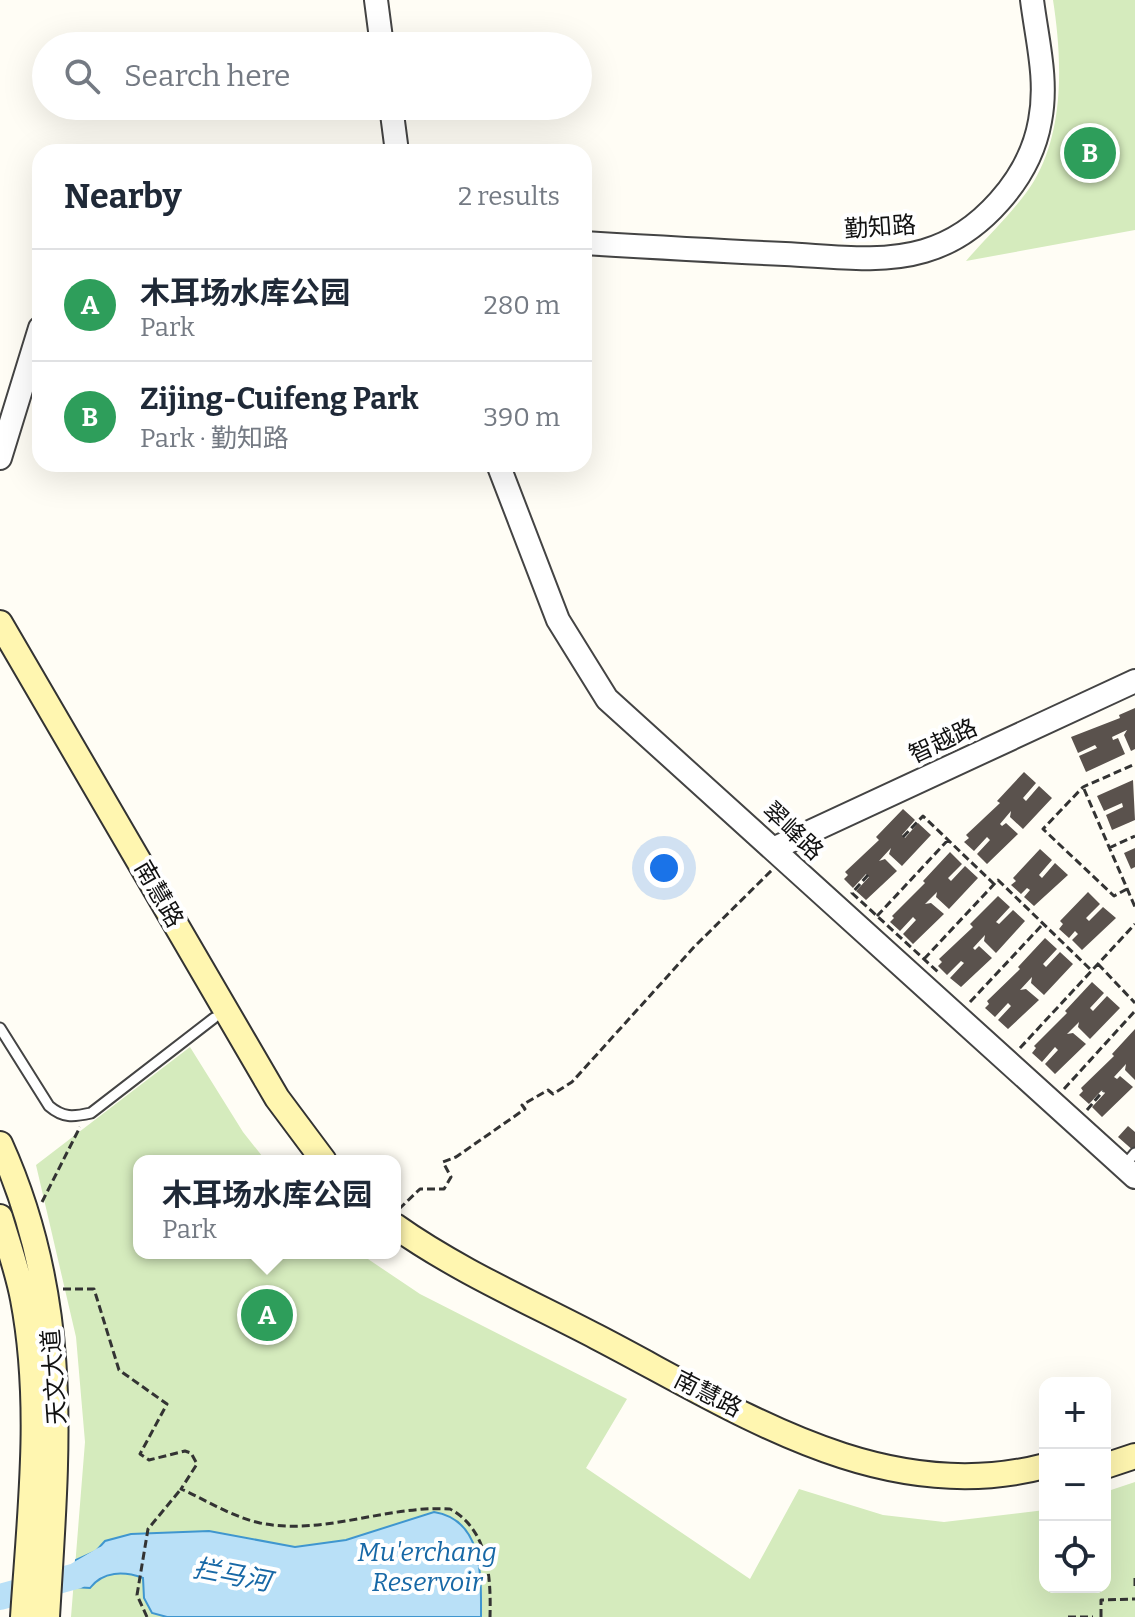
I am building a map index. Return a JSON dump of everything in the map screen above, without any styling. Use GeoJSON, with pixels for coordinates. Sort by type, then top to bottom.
{"type":"FeatureCollection","features":[{"type":"Feature","properties":{"kind":"main road","name":"南慧路"},"geometry":{"type":"LineString","coordinates":[[0,623],[277,1098],[320,1155]]}},
{"type":"Feature","properties":{"kind":"main road","name":"南慧路"},"geometry":{"type":"LineString","coordinates":[[0,652],[264,1105],[300,1155]]}},
{"type":"Feature","properties":{"kind":"main road","name":"天文大道"},"geometry":{"type":"LineString","coordinates":[[0,1144],[22,1193],[47,1291],[57,1385],[46,1443],[23,1617]]}},
{"type":"Feature","properties":{"kind":"main road","name":"天文大道"},"geometry":{"type":"LineString","coordinates":[[0,1217],[23,1299],[33,1391],[46,1443],[47,1617]]}},
{"type":"Feature","properties":{"kind":"main road","name":"南慧路"},"geometry":{"type":"LineString","coordinates":[[401,1221],[450,1260],[755,1419],[843,1459],[895,1471],[961,1478],[1039,1467]]}},
{"type":"Feature","properties":{"kind":"main road","name":"南慧路"},"geometry":{"type":"LineString","coordinates":[[401,1249],[443,1274],[776,1447],[838,1473],[895,1487],[960,1494],[1039,1483]]}},
{"type":"Feature","properties":{"kind":"main road"},"geometry":{"type":"LineString","coordinates":[[1111,1447],[1135,1440]]}},
{"type":"Feature","properties":{"kind":"main road"},"geometry":{"type":"LineString","coordinates":[[1111,1464],[1135,1456]]}},
{"type":"Feature","properties":{"kind":"street"},"geometry":{"type":"LineString","coordinates":[[376,0],[380,32]]}},
{"type":"Feature","properties":{"kind":"street","name":"勤知路"},"geometry":{"type":"LineString","coordinates":[[592,243],[859,258],[894,257],[926,251],[937,245],[971,226],[995,206],[1014,183],[1032,151],[1041,120],[1044,76],[1032,0]]}},
{"type":"Feature","properties":{"kind":"street"},"geometry":{"type":"LineString","coordinates":[[393,120],[396,144]]}},
{"type":"Feature","properties":{"kind":"street"},"geometry":{"type":"LineString","coordinates":[[0,458],[32,354]]}},
{"type":"Feature","properties":{"kind":"street","name":"翠峰路"},"geometry":{"type":"LineString","coordinates":[[501,472],[558,620],[607,699],[1131,1165]]}},
{"type":"Feature","properties":{"kind":"street","name":"智越路"},"geometry":{"type":"LineString","coordinates":[[778,854],[1135,681]]}},
{"type":"Feature","properties":{"kind":"lane"},"geometry":{"type":"LineString","coordinates":[[0,1028],[49,1106],[60,1115],[74,1117],[91,1113],[214,1018]]}},
{"type":"Feature","properties":{"kind":"path"},"geometry":{"type":"LineString","coordinates":[[1127,889],[1114,896],[1043,829],[1083,787],[1135,764]]}},
{"type":"Feature","properties":{"kind":"path"},"geometry":{"type":"LineString","coordinates":[[1083,787],[1135,904]]}},
{"type":"Feature","properties":{"kind":"path"},"geometry":{"type":"LineString","coordinates":[[903,837],[923,816],[994,884]]}},
{"type":"Feature","properties":{"kind":"path"},"geometry":{"type":"LineString","coordinates":[[1109,848],[1135,836]]}},
{"type":"Feature","properties":{"kind":"path"},"geometry":{"type":"LineString","coordinates":[[877,916],[948,839]]}},
{"type":"Feature","properties":{"kind":"path"},"geometry":{"type":"LineString","coordinates":[[401,1213],[420,1189],[444,1189],[451,1177],[443,1162],[456,1157],[525,1109],[522,1105],[548,1090],[553,1094],[572,1082],[778,854]]}},
{"type":"Feature","properties":{"kind":"path"},"geometry":{"type":"LineString","coordinates":[[852,893],[868,875]]}},
{"type":"Feature","properties":{"kind":"path"},"geometry":{"type":"LineString","coordinates":[[924,959],[998,880],[1090,969]]}},
{"type":"Feature","properties":{"kind":"path"},"geometry":{"type":"LineString","coordinates":[[970,1002],[1043,924]]}},
{"type":"Feature","properties":{"kind":"path"},"geometry":{"type":"LineString","coordinates":[[1020,1048],[1135,924]]}},
{"type":"Feature","properties":{"kind":"path"},"geometry":{"type":"LineString","coordinates":[[1098,964],[1135,1003]]}},
{"type":"Feature","properties":{"kind":"path"},"geometry":{"type":"LineString","coordinates":[[1064,1089],[1135,1011]]}},
{"type":"Feature","properties":{"kind":"path"},"geometry":{"type":"LineString","coordinates":[[1087,1110],[1103,1091]]}},
{"type":"Feature","properties":{"kind":"path"},"geometry":{"type":"LineString","coordinates":[[42,1202],[78,1129],[91,1113]]}},
{"type":"Feature","properties":{"kind":"path"},"geometry":{"type":"LineString","coordinates":[[63,1289],[94,1289],[119,1370],[167,1404],[140,1454],[149,1460],[185,1451],[191,1453],[197,1464],[148,1529],[137,1595],[147,1617]]}},
{"type":"Feature","properties":{"kind":"path"},"geometry":{"type":"LineString","coordinates":[[181,1489],[229,1515],[285,1526],[316,1526],[450,1509],[471,1528],[486,1558],[490,1617]]}},
{"type":"Feature","properties":{"kind":"path"},"geometry":{"type":"LineString","coordinates":[[1135,1578],[1135,1589]]}},
{"type":"Feature","properties":{"kind":"path"},"geometry":{"type":"LineString","coordinates":[[1101,1617],[1101,1600],[1135,1599]]}},
{"type":"Feature","properties":{"kind":"path"},"geometry":{"type":"LineString","coordinates":[[1068,1617],[1093,1617]]}},
{"type":"Feature","properties":{"kind":"green space"},"geometry":{"type":"Polygon","coordinates":[[[1053,0],[1135,0],[1135,230],[966,261],[1019,202],[1044,161],[1056,116],[1058,92],[1058,45],[1053,0]]]}},
{"type":"Feature","properties":{"kind":"green space"},"geometry":{"type":"Polygon","coordinates":[[[190,1047],[243,1132],[261,1155],[133,1155],[133,1259],[368,1259],[420,1294],[627,1399],[586,1468],[750,1579],[799,1489],[883,1515],[944,1522],[1039,1511],[1039,1593],[1111,1593],[1111,1490],[1135,1482],[1135,1617],[71,1617],[85,1442],[76,1337],[36,1165],[190,1047]]]}},
{"type":"Feature","properties":{"kind":"water","name":"Mu'erchang Reservoir"},"geometry":{"type":"Polygon","coordinates":[[[434,1512],[450,1517],[471,1538],[479,1568],[481,1617],[167,1617],[152,1613],[144,1598],[143,1578],[114,1574],[101,1578],[90,1588],[73,1587],[76,1560],[96,1551],[105,1541],[131,1534],[209,1531],[295,1547],[346,1540],[434,1512]]]}},
{"type":"Feature","properties":{"kind":"building"},"geometry":{"type":"Polygon","coordinates":[[[1135,708],[1135,749],[1131,751],[1124,735],[1127,730],[1112,737],[1113,740],[1118,738],[1125,754],[1086,772],[1079,756],[1097,748],[1095,745],[1078,753],[1071,737],[1120,718],[1119,715],[1135,708]]]}},
{"type":"Feature","properties":{"kind":"building"},"geometry":{"type":"Polygon","coordinates":[[[1024,772],[1036,783],[1023,798],[1026,801],[1039,786],[1052,798],[1023,829],[1010,817],[1011,811],[1000,824],[1006,823],[1018,834],[987,864],[977,854],[990,840],[987,837],[974,851],[964,842],[969,838],[966,835],[1000,803],[997,801],[1024,772]]]}},
{"type":"Feature","properties":{"kind":"building"},"geometry":{"type":"Polygon","coordinates":[[[1133,780],[1135,820],[1112,830],[1106,815],[1123,807],[1122,803],[1104,811],[1097,796],[1133,780]]]}},
{"type":"Feature","properties":{"kind":"building"},"geometry":{"type":"Polygon","coordinates":[[[903,809],[915,820],[902,835],[905,838],[918,823],[931,835],[902,866],[889,854],[891,848],[879,861],[885,859],[897,871],[866,900],[856,891],[869,877],[866,874],[853,888],[844,879],[848,875],[845,872],[879,840],[876,837],[903,809]]]}},
{"type":"Feature","properties":{"kind":"building"},"geometry":{"type":"Polygon","coordinates":[[[1135,848],[1135,867],[1131,869],[1124,853],[1135,848]]]}},
{"type":"Feature","properties":{"kind":"building"},"geometry":{"type":"Polygon","coordinates":[[[1040,849],[1052,860],[1039,875],[1042,878],[1055,863],[1068,875],[1034,906],[1024,897],[1030,890],[1027,888],[1021,894],[1011,885],[1016,881],[1013,878],[1040,849]]]}},
{"type":"Feature","properties":{"kind":"building"},"geometry":{"type":"Polygon","coordinates":[[[950,852],[962,864],[948,878],[951,881],[965,866],[978,878],[949,909],[936,897],[937,892],[925,904],[931,903],[944,914],[913,944],[903,934],[916,920],[913,917],[900,931],[890,922],[894,918],[892,916],[950,852]]]}},
{"type":"Feature","properties":{"kind":"building"},"geometry":{"type":"Polygon","coordinates":[[[1088,892],[1100,904],[1086,918],[1089,921],[1103,907],[1116,918],[1082,950],[1072,940],[1078,934],[1075,931],[1069,938],[1059,929],[1063,924],[1060,921],[1088,892]]]}},
{"type":"Feature","properties":{"kind":"building"},"geometry":{"type":"Polygon","coordinates":[[[998,896],[1010,907],[996,922],[999,924],[1013,910],[1025,921],[996,953],[984,941],[985,935],[973,948],[975,950],[979,946],[992,958],[961,987],[950,978],[964,963],[961,961],[947,975],[938,966],[942,962],[939,959],[973,927],[970,924],[998,896]]]}},
{"type":"Feature","properties":{"kind":"building"},"geometry":{"type":"Polygon","coordinates":[[[1045,938],[1057,949],[1043,964],[1046,967],[1060,952],[1073,964],[1044,995],[1031,983],[1032,977],[1020,990],[1026,989],[1039,1000],[1008,1029],[998,1020],[1011,1006],[1008,1003],[995,1017],[985,1008],[989,1004],[987,1001],[1020,969],[1018,967],[1045,938]]]}},
{"type":"Feature","properties":{"kind":"building"},"geometry":{"type":"Polygon","coordinates":[[[1092,982],[1104,993],[1090,1008],[1093,1011],[1107,996],[1120,1008],[1090,1039],[1078,1027],[1079,1022],[1067,1034],[1073,1033],[1086,1044],[1055,1074],[1045,1064],[1058,1050],[1055,1047],[1042,1062],[1032,1053],[1036,1048],[1034,1046],[1092,982]]]}},
{"type":"Feature","properties":{"kind":"building"},"geometry":{"type":"Polygon","coordinates":[[[1135,1029],[1135,1080],[1125,1070],[1126,1064],[1114,1077],[1117,1079],[1120,1076],[1133,1087],[1102,1117],[1092,1107],[1105,1093],[1102,1090],[1089,1104],[1079,1095],[1083,1091],[1081,1088],[1114,1056],[1112,1054],[1135,1029]]]}},
{"type":"Feature","properties":{"kind":"building"},"geometry":{"type":"Polygon","coordinates":[[[1128,1126],[1135,1132],[1135,1152],[1118,1137],[1128,1126]]]}},
{"type":"Feature","properties":{"kind":"waterway","name":"拦马河"},"geometry":{"type":"LineString","coordinates":[[0,1597],[76,1576],[105,1559]]}},
{"type":"Feature","properties":{"kind":"place","name":"Zijing-Cuifeng Park"},"geometry":{"type":"Point","coordinates":[1090,153]}},
{"type":"Feature","properties":{"kind":"place","name":"木耳场水库公园"},"geometry":{"type":"Point","coordinates":[267,1315]}}]}
